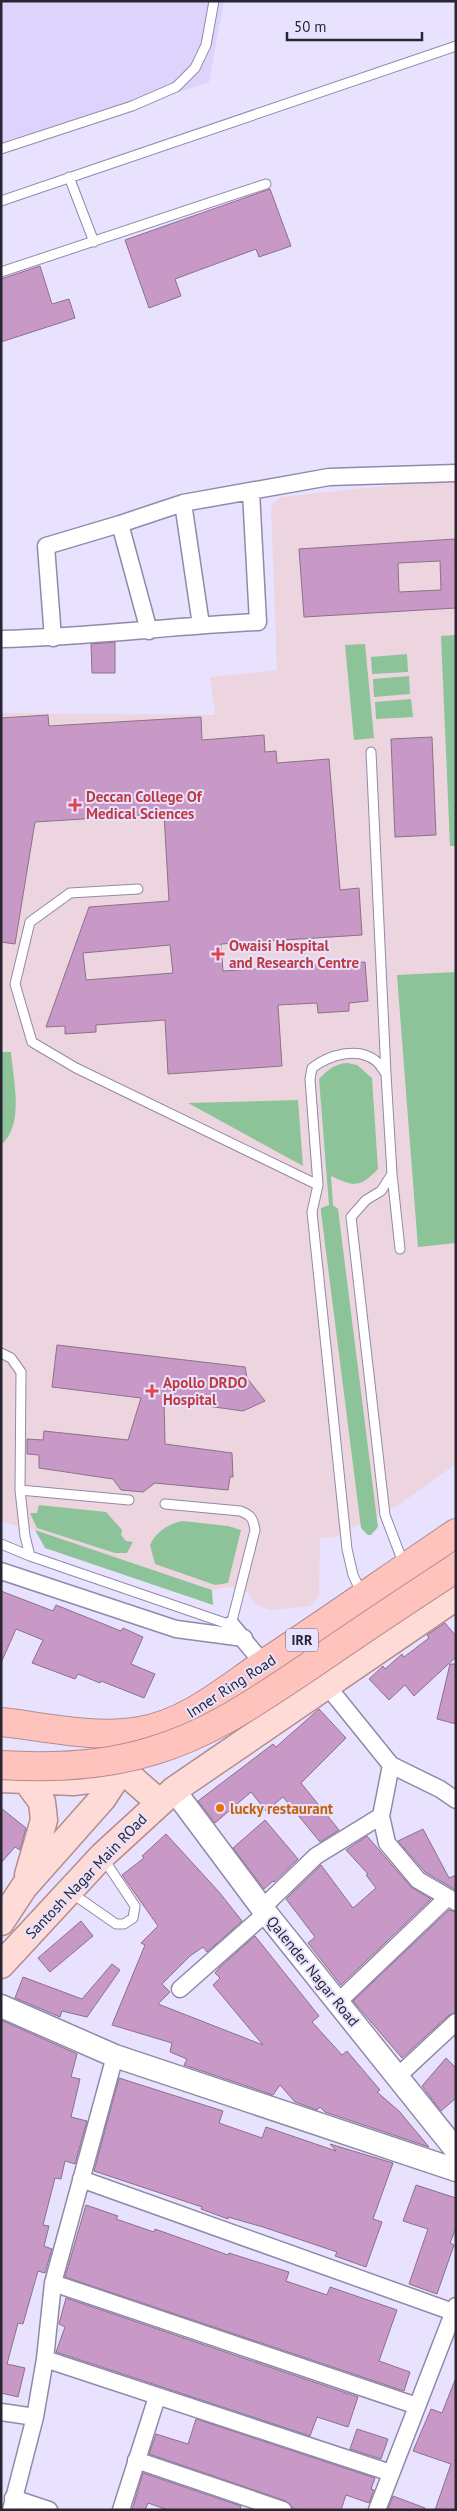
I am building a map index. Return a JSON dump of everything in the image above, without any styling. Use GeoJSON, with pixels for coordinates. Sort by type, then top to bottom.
{"type":"FeatureCollection","features":[{"type":"Feature","properties":{"kind":"highway","name":"Inner Ring Road"},"geometry":{"type":"LineString","coordinates":[[1,1722],[105,1734],[140,1731],[171,1724],[313,1633],[363,1596],[456,1533]]}},
{"type":"Feature","properties":{"kind":"highway"},"geometry":{"type":"LineString","coordinates":[[1,1765],[40,1767],[102,1761],[151,1752],[193,1736],[234,1716],[456,1568]]}},
{"type":"Feature","properties":{"kind":"main road"},"geometry":{"type":"LineString","coordinates":[[14,1780],[73,1782],[128,1775],[167,1796],[328,1687],[456,1597]]}},
{"type":"Feature","properties":{"kind":"main road","name":"Santosh Nagar Main ROad"},"geometry":{"type":"LineString","coordinates":[[1,1922],[24,1887],[102,1798],[118,1776],[140,1731]]}},
{"type":"Feature","properties":{"kind":"main road"},"geometry":{"type":"LineString","coordinates":[[14,1780],[42,1802],[44,1820],[35,1856],[24,1887]]}},
{"type":"Feature","properties":{"kind":"main road","name":"Santosh Nagar Main ROad"},"geometry":{"type":"LineString","coordinates":[[1,1965],[102,1856],[167,1796]]}},
{"type":"Feature","properties":{"kind":"street"},"geometry":{"type":"LineString","coordinates":[[53,638],[46,546],[182,503],[329,477],[456,473]]}},
{"type":"Feature","properties":{"kind":"street"},"geometry":{"type":"LineString","coordinates":[[1,639],[53,638],[258,622],[251,492]]}},
{"type":"Feature","properties":{"kind":"street"},"geometry":{"type":"LineString","coordinates":[[182,503],[201,625]]}},
{"type":"Feature","properties":{"kind":"street"},"geometry":{"type":"LineString","coordinates":[[120,524],[149,631]]}},
{"type":"Feature","properties":{"kind":"street"},"geometry":{"type":"LineString","coordinates":[[1,1570],[176,1629],[244,1638]]}},
{"type":"Feature","properties":{"kind":"street"},"geometry":{"type":"LineString","coordinates":[[231,1625],[244,1638],[264,1664]]}},
{"type":"Feature","properties":{"kind":"street"},"geometry":{"type":"LineString","coordinates":[[328,1687],[391,1765],[440,1789],[456,1800]]}},
{"type":"Feature","properties":{"kind":"street"},"geometry":{"type":"LineString","coordinates":[[338,2002],[452,1900],[418,1880],[387,1843],[381,1816],[391,1765]]}},
{"type":"Feature","properties":{"kind":"street","name":"Qalender Nagar Road"},"geometry":{"type":"LineString","coordinates":[[167,1796],[264,1911],[456,2150]]}},
{"type":"Feature","properties":{"kind":"street"},"geometry":{"type":"LineString","coordinates":[[180,1989],[264,1911],[316,1856],[381,1816]]}},
{"type":"Feature","properties":{"kind":"street"},"geometry":{"type":"LineString","coordinates":[[1,2006],[115,2056],[456,2170]]}},
{"type":"Feature","properties":{"kind":"street"},"geometry":{"type":"LineString","coordinates":[[398,2076],[456,2022]]}},
{"type":"Feature","properties":{"kind":"street"},"geometry":{"type":"LineString","coordinates":[[49,2510],[12,2504],[35,2418],[45,2359],[53,2283],[115,2056]]}},
{"type":"Feature","properties":{"kind":"street"},"geometry":{"type":"LineString","coordinates":[[81,2179],[454,2309],[377,2510]]}},
{"type":"Feature","properties":{"kind":"street"},"geometry":{"type":"LineString","coordinates":[[53,2283],[417,2406]]}},
{"type":"Feature","properties":{"kind":"street"},"geometry":{"type":"LineString","coordinates":[[45,2359],[391,2473]]}},
{"type":"Feature","properties":{"kind":"street"},"geometry":{"type":"LineString","coordinates":[[121,2510],[156,2397]]}},
{"type":"Feature","properties":{"kind":"street"},"geometry":{"type":"LineString","coordinates":[[1,2412],[35,2418]]}},
{"type":"Feature","properties":{"kind":"street"},"geometry":{"type":"LineString","coordinates":[[136,2460],[283,2510]]}},
{"type":"Feature","properties":{"kind":"lane"},"geometry":{"type":"LineString","coordinates":[[1,149],[132,106],[176,87],[195,68],[206,45],[214,1]]}},
{"type":"Feature","properties":{"kind":"lane"},"geometry":{"type":"LineString","coordinates":[[1,201],[456,46]]}},
{"type":"Feature","properties":{"kind":"lane"},"geometry":{"type":"LineString","coordinates":[[69,178],[94,242]]}},
{"type":"Feature","properties":{"kind":"lane"},"geometry":{"type":"LineString","coordinates":[[1,272],[266,184]]}},
{"type":"Feature","properties":{"kind":"lane"},"geometry":{"type":"LineString","coordinates":[[371,752],[386,1074],[392,1174],[400,1249]]}},
{"type":"Feature","properties":{"kind":"lane"},"geometry":{"type":"LineString","coordinates":[[138,889],[70,894],[30,922],[15,984],[32,1042],[76,1068],[318,1185]]}},
{"type":"Feature","properties":{"kind":"lane"},"geometry":{"type":"LineString","coordinates":[[363,1596],[353,1575],[347,1549],[312,1212],[318,1185],[310,1079],[312,1068],[336,1054],[353,1054],[376,1061],[386,1074]]}},
{"type":"Feature","properties":{"kind":"lane"},"geometry":{"type":"LineString","coordinates":[[392,1174],[381,1191],[366,1200],[351,1217],[385,1515],[405,1567]]}},
{"type":"Feature","properties":{"kind":"lane"},"geometry":{"type":"LineString","coordinates":[[1,1353],[11,1358],[21,1372],[20,1490],[25,1536],[30,1556]]}},
{"type":"Feature","properties":{"kind":"lane"},"geometry":{"type":"LineString","coordinates":[[20,1490],[128,1500]]}},
{"type":"Feature","properties":{"kind":"lane"},"geometry":{"type":"LineString","coordinates":[[1,1544],[30,1556],[231,1625],[255,1530],[254,1521],[250,1515],[240,1511],[165,1504]]}},
{"type":"Feature","properties":{"kind":"lane"},"geometry":{"type":"LineString","coordinates":[[69,1891],[116,1924],[124,1924],[133,1918],[135,1906],[102,1856]]}},
{"type":"Feature","properties":{"kind":"shaded area"},"geometry":{"type":"Polygon","coordinates":[[[1,1],[224,1],[209,82],[1,152],[1,1]]]}},
{"type":"Feature","properties":{"kind":"shaded area"},"geometry":{"type":"Polygon","coordinates":[[[456,480],[456,1464],[397,1506],[335,1537],[320,1538],[319,1597],[310,1606],[270,1610],[256,1605],[247,1592],[231,1587],[212,1590],[35,1530],[1,1522],[1,713],[215,715],[210,677],[277,670],[271,507],[280,497],[456,480]]]}},
{"type":"Feature","properties":{"kind":"green space"},"geometry":{"type":"Polygon","coordinates":[[[456,635],[456,846],[450,846],[441,636],[456,635]]]}},
{"type":"Feature","properties":{"kind":"green space"},"geometry":{"type":"Polygon","coordinates":[[[365,644],[374,738],[354,740],[345,645],[365,644]]]}},
{"type":"Feature","properties":{"kind":"green space"},"geometry":{"type":"Polygon","coordinates":[[[407,654],[408,672],[372,674],[371,657],[407,654]]]}},
{"type":"Feature","properties":{"kind":"green space"},"geometry":{"type":"Polygon","coordinates":[[[409,676],[410,694],[374,697],[373,679],[409,676]]]}},
{"type":"Feature","properties":{"kind":"green space"},"geometry":{"type":"Polygon","coordinates":[[[411,699],[413,717],[376,719],[375,702],[411,699]]]}},
{"type":"Feature","properties":{"kind":"green space"},"geometry":{"type":"Polygon","coordinates":[[[456,972],[456,1243],[418,1247],[397,975],[456,972]]]}},
{"type":"Feature","properties":{"kind":"green space"},"geometry":{"type":"Polygon","coordinates":[[[1,1052],[11,1052],[16,1101],[13,1126],[1,1145],[1,1052]]]}},
{"type":"Feature","properties":{"kind":"green space"},"geometry":{"type":"Polygon","coordinates":[[[347,1063],[357,1065],[372,1078],[378,1169],[366,1180],[356,1184],[331,1176],[333,1205],[338,1209],[378,1527],[371,1535],[368,1535],[361,1528],[321,1212],[321,1208],[329,1205],[319,1079],[332,1068],[347,1063]]]}},
{"type":"Feature","properties":{"kind":"green space"},"geometry":{"type":"Polygon","coordinates":[[[298,1100],[303,1166],[188,1103],[298,1100]]]}},
{"type":"Feature","properties":{"kind":"green space"},"geometry":{"type":"Polygon","coordinates":[[[39,1505],[106,1512],[122,1530],[121,1535],[126,1541],[133,1542],[127,1553],[115,1553],[37,1528],[30,1513],[37,1513],[39,1505]]]}},
{"type":"Feature","properties":{"kind":"green space"},"geometry":{"type":"Polygon","coordinates":[[[182,1521],[228,1526],[241,1530],[228,1583],[215,1585],[155,1564],[150,1545],[153,1540],[163,1529],[182,1521]]]}},
{"type":"Feature","properties":{"kind":"green space"},"geometry":{"type":"Polygon","coordinates":[[[35,1530],[212,1590],[213,1605],[45,1548],[35,1530]]]}},
{"type":"Feature","properties":{"kind":"building"},"geometry":{"type":"Polygon","coordinates":[[[270,189],[291,246],[259,257],[256,249],[175,279],[181,296],[149,308],[125,240],[270,189]]]}},
{"type":"Feature","properties":{"kind":"building"},"geometry":{"type":"Polygon","coordinates":[[[40,266],[52,304],[69,299],[75,318],[1,342],[1,279],[40,266]]]}},
{"type":"Feature","properties":{"kind":"building"},"geometry":{"type":"Polygon","coordinates":[[[455,539],[456,608],[304,617],[299,549],[455,539]],[[440,561],[398,563],[399,592],[441,590],[440,561]]]}},
{"type":"Feature","properties":{"kind":"building"},"geometry":{"type":"Polygon","coordinates":[[[115,642],[115,673],[92,673],[91,644],[115,642]]]}},
{"type":"Feature","properties":{"kind":"building"},"geometry":{"type":"Polygon","coordinates":[[[48,715],[49,726],[201,717],[202,740],[264,735],[265,752],[276,751],[277,763],[329,759],[340,890],[359,888],[362,935],[221,944],[223,971],[365,962],[368,1001],[349,1003],[349,1011],[318,1013],[317,1003],[278,1005],[282,1066],[168,1074],[165,1020],[96,1025],[96,1032],[65,1034],[65,1026],[46,1027],[89,907],[169,901],[164,814],[35,822],[15,944],[1,942],[1,718],[48,715]],[[170,945],[83,953],[86,980],[173,973],[170,945]]]}},
{"type":"Feature","properties":{"kind":"building"},"geometry":{"type":"Polygon","coordinates":[[[432,737],[436,835],[395,837],[391,739],[432,737]]]}},
{"type":"Feature","properties":{"kind":"building"},"geometry":{"type":"Polygon","coordinates":[[[57,1345],[245,1367],[247,1378],[265,1401],[243,1411],[164,1400],[165,1444],[232,1453],[233,1477],[230,1477],[228,1490],[155,1483],[143,1492],[121,1490],[113,1479],[39,1468],[39,1455],[27,1454],[27,1439],[43,1440],[44,1431],[128,1440],[141,1398],[52,1387],[57,1345]]]}},
{"type":"Feature","properties":{"kind":"building"},"geometry":{"type":"Polygon","coordinates":[[[1,1591],[53,1611],[56,1605],[121,1631],[123,1628],[143,1637],[131,1664],[155,1674],[144,1698],[101,1681],[100,1683],[78,1674],[75,1679],[32,1663],[43,1640],[16,1629],[1,1663],[1,1591]]]}},
{"type":"Feature","properties":{"kind":"building"},"geometry":{"type":"Polygon","coordinates":[[[445,1623],[456,1636],[456,1657],[414,1696],[405,1685],[389,1700],[369,1679],[383,1666],[385,1669],[402,1654],[404,1657],[429,1638],[427,1635],[445,1623]]]}},
{"type":"Feature","properties":{"kind":"building"},"geometry":{"type":"Polygon","coordinates":[[[450,1664],[456,1664],[456,1724],[437,1719],[450,1664]]]}},
{"type":"Feature","properties":{"kind":"building"},"geometry":{"type":"Polygon","coordinates":[[[319,1709],[346,1738],[301,1783],[339,1830],[320,1842],[283,1797],[266,1811],[251,1792],[215,1823],[198,1801],[273,1744],[276,1747],[319,1709]]]}},
{"type":"Feature","properties":{"kind":"building"},"geometry":{"type":"Polygon","coordinates":[[[1,1808],[26,1828],[20,1850],[15,1847],[1,1863],[1,1808]]]}},
{"type":"Feature","properties":{"kind":"building"},"geometry":{"type":"Polygon","coordinates":[[[265,1820],[298,1859],[264,1889],[233,1848],[265,1820]]]}},
{"type":"Feature","properties":{"kind":"building"},"geometry":{"type":"Polygon","coordinates":[[[423,1829],[449,1878],[456,1875],[456,1890],[425,1872],[398,1841],[423,1829]]]}},
{"type":"Feature","properties":{"kind":"building"},"geometry":{"type":"Polygon","coordinates":[[[166,1834],[219,1892],[242,1921],[207,1952],[203,1947],[190,1956],[162,1984],[170,1992],[158,2004],[263,2045],[213,1985],[220,1978],[215,1973],[220,1967],[255,1936],[319,2016],[312,2022],[342,2055],[347,2051],[380,2090],[377,2092],[399,2111],[429,2147],[325,2112],[320,2107],[317,2110],[295,2102],[280,2085],[273,2095],[184,2065],[187,2059],[170,2052],[172,2043],[112,2025],[145,1945],[141,1943],[158,1926],[122,1875],[144,1858],[142,1856],[166,1834]]]}},
{"type":"Feature","properties":{"kind":"building"},"geometry":{"type":"Polygon","coordinates":[[[367,1836],[411,1887],[431,1899],[341,1985],[308,1943],[315,1937],[286,1899],[321,1865],[353,1908],[376,1888],[366,1875],[368,1874],[346,1850],[367,1836]]]}},
{"type":"Feature","properties":{"kind":"building"},"geometry":{"type":"Polygon","coordinates":[[[449,1910],[456,1912],[456,2012],[449,2015],[402,2058],[353,2001],[449,1910]]]}},
{"type":"Feature","properties":{"kind":"building"},"geometry":{"type":"Polygon","coordinates":[[[81,1921],[93,1936],[50,1972],[38,1958],[81,1921]]]}},
{"type":"Feature","properties":{"kind":"building"},"geometry":{"type":"Polygon","coordinates":[[[112,1964],[120,1970],[87,2017],[62,2011],[60,2017],[15,1998],[23,1977],[82,1999],[112,1964]]]}},
{"type":"Feature","properties":{"kind":"building"},"geometry":{"type":"Polygon","coordinates":[[[1,2020],[77,2054],[71,2077],[80,2079],[71,2117],[87,2121],[75,2164],[65,2161],[61,2179],[55,2178],[43,2225],[49,2226],[44,2246],[52,2249],[45,2273],[38,2271],[23,2324],[18,2323],[7,2364],[25,2368],[18,2397],[1,2393],[1,2020]]]}},
{"type":"Feature","properties":{"kind":"building"},"geometry":{"type":"Polygon","coordinates":[[[446,2058],[456,2068],[456,2098],[441,2111],[422,2086],[446,2058]]]}},
{"type":"Feature","properties":{"kind":"building"},"geometry":{"type":"Polygon","coordinates":[[[119,2078],[223,2111],[219,2123],[262,2138],[266,2127],[336,2151],[330,2144],[393,2163],[373,2219],[382,2222],[366,2267],[335,2256],[337,2252],[263,2227],[228,2217],[228,2219],[201,2209],[202,2207],[94,2171],[119,2078]]]}},
{"type":"Feature","properties":{"kind":"building"},"geometry":{"type":"Polygon","coordinates":[[[416,2185],[456,2198],[456,2228],[450,2243],[454,2245],[437,2294],[409,2284],[428,2229],[403,2221],[416,2185]]]}},
{"type":"Feature","properties":{"kind":"building"},"geometry":{"type":"Polygon","coordinates":[[[86,2205],[118,2216],[116,2219],[154,2232],[155,2229],[228,2255],[229,2253],[289,2272],[286,2281],[327,2295],[330,2287],[397,2310],[379,2361],[410,2372],[404,2391],[65,2277],[86,2205]]]}},
{"type":"Feature","properties":{"kind":"building"},"geometry":{"type":"Polygon","coordinates":[[[66,2298],[358,2397],[348,2427],[317,2417],[310,2436],[56,2352],[65,2327],[59,2324],[66,2298]]]}},
{"type":"Feature","properties":{"kind":"building"},"geometry":{"type":"Polygon","coordinates":[[[455,2380],[456,2510],[435,2510],[451,2464],[413,2451],[431,2409],[442,2413],[455,2380]]]}},
{"type":"Feature","properties":{"kind":"building"},"geometry":{"type":"Polygon","coordinates":[[[196,2419],[375,2478],[371,2489],[374,2490],[369,2503],[346,2495],[341,2510],[298,2510],[286,2501],[149,2454],[156,2434],[188,2444],[196,2419]]]}},
{"type":"Feature","properties":{"kind":"building"},"geometry":{"type":"Polygon","coordinates":[[[357,2429],[388,2439],[381,2459],[350,2449],[357,2429]]]}},
{"type":"Feature","properties":{"kind":"building"},"geometry":{"type":"Polygon","coordinates":[[[143,2473],[241,2506],[240,2510],[168,2510],[148,2503],[145,2510],[132,2510],[143,2473]]]}},
{"type":"Feature","properties":{"kind":"building"},"geometry":{"type":"Polygon","coordinates":[[[393,2496],[425,2508],[425,2510],[388,2509],[393,2496]]]}},
{"type":"Feature","properties":{"kind":"place","name":"Deccan College Of Medical Sciences"},"geometry":{"type":"Point","coordinates":[75,805]}},
{"type":"Feature","properties":{"kind":"place","name":"Owaisi Hospital and Research Centre"},"geometry":{"type":"Point","coordinates":[218,954]}},
{"type":"Feature","properties":{"kind":"place","name":"Apollo DRDO Hospital"},"geometry":{"type":"Point","coordinates":[152,1391]}},
{"type":"Feature","properties":{"kind":"place","name":"lucky restaurant"},"geometry":{"type":"Point","coordinates":[220,1808]}}]}
